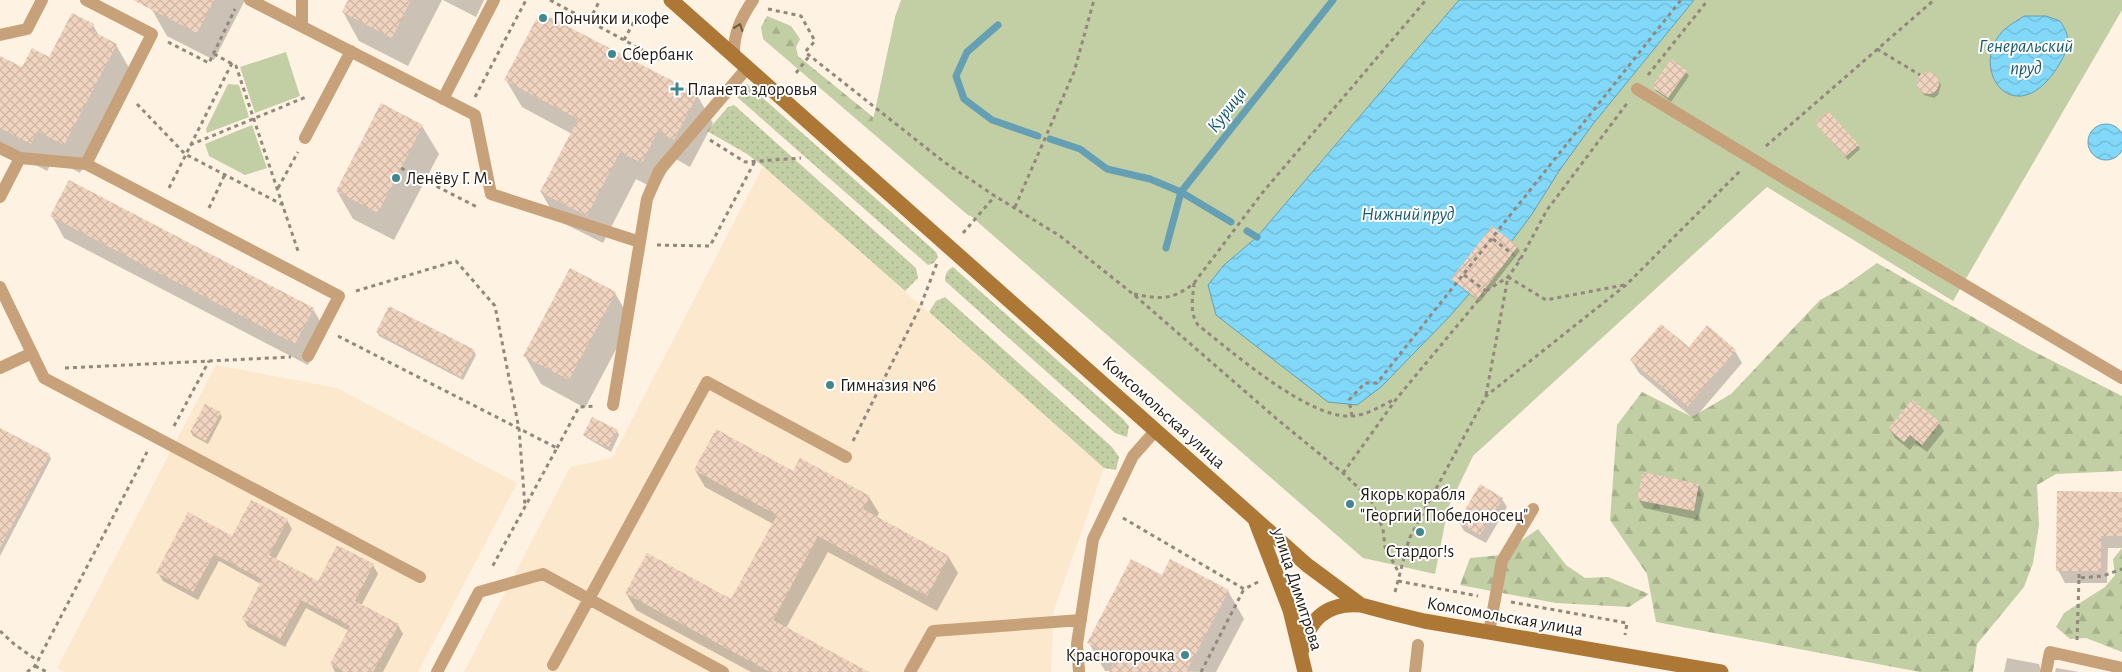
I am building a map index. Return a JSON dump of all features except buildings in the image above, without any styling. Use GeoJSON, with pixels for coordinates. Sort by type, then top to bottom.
{"type":"FeatureCollection","features":[{"type":"Feature","properties":{"kind":"street","name":"Комсомольская улица"},"geometry":{"type":"LineString","coordinates":[[671,0],[1307,565],[1332,586],[1361,605],[1424,621],[1721,672]]}},
{"type":"Feature","properties":{"kind":"street","name":"улица Димитрова"},"geometry":{"type":"LineString","coordinates":[[1255,518],[1290,610],[1305,672]]}},
{"type":"Feature","properties":{"kind":"street"},"geometry":{"type":"LineString","coordinates":[[1301,654],[1310,628],[1325,612],[1342,605],[1361,605]]}},
{"type":"Feature","properties":{"kind":"lane"},"geometry":{"type":"LineString","coordinates":[[0,35],[27,29],[42,0]]}},
{"type":"Feature","properties":{"kind":"lane"},"geometry":{"type":"LineString","coordinates":[[86,0],[152,34],[86,164]]}},
{"type":"Feature","properties":{"kind":"lane"},"geometry":{"type":"LineString","coordinates":[[250,0],[475,115],[491,194],[640,242]]}},
{"type":"Feature","properties":{"kind":"lane"},"geometry":{"type":"LineString","coordinates":[[302,0],[302,26]]}},
{"type":"Feature","properties":{"kind":"lane"},"geometry":{"type":"LineString","coordinates":[[443,99],[494,0]]}},
{"type":"Feature","properties":{"kind":"lane"},"geometry":{"type":"LineString","coordinates":[[734,56],[736,32],[743,15],[753,0]]}},
{"type":"Feature","properties":{"kind":"lane"},"geometry":{"type":"LineString","coordinates":[[305,138],[350,51]]}},
{"type":"Feature","properties":{"kind":"lane"},"geometry":{"type":"LineString","coordinates":[[613,405],[647,199],[659,171],[747,68]]}},
{"type":"Feature","properties":{"kind":"lane"},"geometry":{"type":"LineString","coordinates":[[1637,89],[2122,378]]}},
{"type":"Feature","properties":{"kind":"lane"},"geometry":{"type":"LineString","coordinates":[[0,148],[20,158],[86,164],[339,296],[308,356]]}},
{"type":"Feature","properties":{"kind":"lane"},"geometry":{"type":"LineString","coordinates":[[0,197],[20,158]]}},
{"type":"Feature","properties":{"kind":"lane"},"geometry":{"type":"LineString","coordinates":[[0,287],[44,378],[420,577]]}},
{"type":"Feature","properties":{"kind":"lane"},"geometry":{"type":"LineString","coordinates":[[0,368],[32,353]]}},
{"type":"Feature","properties":{"kind":"lane"},"geometry":{"type":"LineString","coordinates":[[553,665],[707,382],[846,456]]}},
{"type":"Feature","properties":{"kind":"lane"},"geometry":{"type":"LineString","coordinates":[[1079,672],[1078,644],[1093,539],[1133,456],[1156,430]]}},
{"type":"Feature","properties":{"kind":"lane"},"geometry":{"type":"LineString","coordinates":[[1489,632],[1502,561],[1533,509]]}},
{"type":"Feature","properties":{"kind":"lane"},"geometry":{"type":"LineString","coordinates":[[437,672],[479,592],[543,574],[723,672]]}},
{"type":"Feature","properties":{"kind":"lane"},"geometry":{"type":"LineString","coordinates":[[910,672],[932,631],[1081,620]]}},
{"type":"Feature","properties":{"kind":"lane"},"geometry":{"type":"LineString","coordinates":[[1415,672],[1418,645]]}},
{"type":"Feature","properties":{"kind":"lane"},"geometry":{"type":"LineString","coordinates":[[2046,672],[2050,652],[2122,668]]}},
{"type":"Feature","properties":{"kind":"path"},"geometry":{"type":"LineString","coordinates":[[475,115],[475,96],[526,0]]}},
{"type":"Feature","properties":{"kind":"path"},"geometry":{"type":"LineString","coordinates":[[550,0],[659,59],[669,42]]}},
{"type":"Feature","properties":{"kind":"path"},"geometry":{"type":"LineString","coordinates":[[589,21],[600,0]]}},
{"type":"Feature","properties":{"kind":"path"},"geometry":{"type":"LineString","coordinates":[[1014,207],[1074,72],[1094,0]]}},
{"type":"Feature","properties":{"kind":"path"},"geometry":{"type":"LineString","coordinates":[[1133,294],[1156,298],[1164,297],[1180,294],[1194,283],[1263,192],[1426,0]]}},
{"type":"Feature","properties":{"kind":"path"},"geometry":{"type":"LineString","coordinates":[[1352,416],[1349,400],[1365,383],[1377,383],[1493,239],[1680,0]]}},
{"type":"Feature","properties":{"kind":"path"},"geometry":{"type":"LineString","coordinates":[[1343,473],[1397,398],[1486,291],[1508,277],[1520,260],[1546,210],[1637,89],[1708,0]]}},
{"type":"Feature","properties":{"kind":"path"},"geometry":{"type":"LineString","coordinates":[[1486,396],[1626,284],[1752,159],[1934,0]]}},
{"type":"Feature","properties":{"kind":"path"},"geometry":{"type":"LineString","coordinates":[[152,34],[209,63],[236,9]]}},
{"type":"Feature","properties":{"kind":"path"},"geometry":{"type":"LineString","coordinates":[[624,40],[638,14]]}},
{"type":"Feature","properties":{"kind":"path"},"geometry":{"type":"LineString","coordinates":[[801,16],[815,41],[805,52],[944,162],[1060,236],[1133,294],[1278,420],[1343,473],[1371,500],[1383,529],[1385,547],[1399,573]]}},
{"type":"Feature","properties":{"kind":"path"},"geometry":{"type":"LineString","coordinates":[[1877,49],[1920,75]]}},
{"type":"Feature","properties":{"kind":"path"},"geometry":{"type":"LineString","coordinates":[[214,54],[236,66],[308,280]]}},
{"type":"Feature","properties":{"kind":"path"},"geometry":{"type":"LineString","coordinates":[[796,73],[810,55]]}},
{"type":"Feature","properties":{"kind":"path"},"geometry":{"type":"LineString","coordinates":[[161,204],[232,63]]}},
{"type":"Feature","properties":{"kind":"path"},"geometry":{"type":"LineString","coordinates":[[190,146],[332,87]]}},
{"type":"Feature","properties":{"kind":"path"},"geometry":{"type":"LineString","coordinates":[[124,91],[185,154],[283,205]]}},
{"type":"Feature","properties":{"kind":"path"},"geometry":{"type":"LineString","coordinates":[[694,130],[745,162],[801,158]]}},
{"type":"Feature","properties":{"kind":"path"},"geometry":{"type":"LineString","coordinates":[[277,188],[305,138]]}},
{"type":"Feature","properties":{"kind":"path"},"geometry":{"type":"LineString","coordinates":[[656,244],[710,246],[754,161]]}},
{"type":"Feature","properties":{"kind":"path"},"geometry":{"type":"LineString","coordinates":[[401,168],[482,210]]}},
{"type":"Feature","properties":{"kind":"path"},"geometry":{"type":"LineString","coordinates":[[201,224],[225,174]]}},
{"type":"Feature","properties":{"kind":"path"},"geometry":{"type":"LineString","coordinates":[[959,237],[995,196]]}},
{"type":"Feature","properties":{"kind":"path"},"geometry":{"type":"LineString","coordinates":[[1493,239],[1520,260]]}},
{"type":"Feature","properties":{"kind":"path"},"geometry":{"type":"LineString","coordinates":[[339,296],[456,261],[495,306],[519,429],[525,507]]}},
{"type":"Feature","properties":{"kind":"path"},"geometry":{"type":"LineString","coordinates":[[846,456],[921,306],[937,263]]}},
{"type":"Feature","properties":{"kind":"path"},"geometry":{"type":"LineString","coordinates":[[1464,275],[1486,291]]}},
{"type":"Feature","properties":{"kind":"path"},"geometry":{"type":"LineString","coordinates":[[1508,277],[1546,300],[1626,284]]}},
{"type":"Feature","properties":{"kind":"path"},"geometry":{"type":"LineString","coordinates":[[1395,592],[1409,539],[1486,396],[1508,277]]}},
{"type":"Feature","properties":{"kind":"path"},"geometry":{"type":"LineString","coordinates":[[1194,283],[1192,310],[1193,317],[1198,325],[1275,385],[1332,414],[1352,416],[1373,411],[1397,398]]}},
{"type":"Feature","properties":{"kind":"path"},"geometry":{"type":"LineString","coordinates":[[323,328],[557,448]]}},
{"type":"Feature","properties":{"kind":"path"},"geometry":{"type":"LineString","coordinates":[[40,369],[308,356]]}},
{"type":"Feature","properties":{"kind":"path"},"geometry":{"type":"LineString","coordinates":[[27,672],[38,661],[160,439],[209,361]]}},
{"type":"Feature","properties":{"kind":"path"},"geometry":{"type":"LineString","coordinates":[[479,592],[578,407],[613,405]]}},
{"type":"Feature","properties":{"kind":"path"},"geometry":{"type":"LineString","coordinates":[[1108,509],[1244,589]]}},
{"type":"Feature","properties":{"kind":"path"},"geometry":{"type":"LineString","coordinates":[[2079,578],[2103,576],[2122,569]]}},
{"type":"Feature","properties":{"kind":"path"},"geometry":{"type":"LineString","coordinates":[[2076,658],[2080,571]]}},
{"type":"Feature","properties":{"kind":"path"},"geometry":{"type":"LineString","coordinates":[[1201,672],[1244,589],[1261,580]]}},
{"type":"Feature","properties":{"kind":"path"},"geometry":{"type":"LineString","coordinates":[[1398,581],[1627,623],[1625,634]]}},
{"type":"Feature","properties":{"kind":"path"},"geometry":{"type":"LineString","coordinates":[[0,631],[14,644],[38,661]]}},
{"type":"Feature","properties":{"kind":"path"},"geometry":{"type":"LineString","coordinates":[[35,666],[47,672]]}},
{"type":"Feature","properties":{"kind":"shaded area","name":"Гимназия №6"},"geometry":{"type":"Polygon","coordinates":[[[763,166],[1104,468],[1054,610],[1051,672],[464,672],[570,467],[612,458],[763,166]]]}},
{"type":"Feature","properties":{"kind":"shaded area"},"geometry":{"type":"Polygon","coordinates":[[[216,365],[337,388],[517,483],[418,672],[64,672],[57,668],[216,365]]]}},
{"type":"Feature","properties":{"kind":"green space"},"geometry":{"type":"Polygon","coordinates":[[[901,0],[2122,0],[2122,10],[1953,301],[1767,187],[1473,456],[1448,508],[1435,574],[1363,558],[871,129],[895,17],[901,0]]]}},
{"type":"Feature","properties":{"kind":"green space"},"geometry":{"type":"Polygon","coordinates":[[[767,16],[791,26],[800,39],[796,47],[798,56],[975,200],[974,208],[969,216],[763,39],[761,27],[767,16]]]}},
{"type":"Feature","properties":{"kind":"green space"},"geometry":{"type":"Polygon","coordinates":[[[286,52],[300,96],[255,113],[240,67],[286,52]]]}},
{"type":"Feature","properties":{"kind":"green space"},"geometry":{"type":"Polygon","coordinates":[[[228,84],[239,85],[249,117],[207,133],[206,129],[228,84]]]}},
{"type":"Feature","properties":{"kind":"green space"},"geometry":{"type":"Polygon","coordinates":[[[747,84],[936,252],[938,257],[934,263],[928,265],[736,96],[747,84]]]}},
{"type":"Feature","properties":{"kind":"green space"},"geometry":{"type":"Polygon","coordinates":[[[734,105],[916,268],[918,278],[905,291],[763,166],[747,154],[707,131],[728,107],[734,105]]]}},
{"type":"Feature","properties":{"kind":"green space"},"geometry":{"type":"Polygon","coordinates":[[[252,125],[267,168],[245,175],[209,156],[205,144],[252,125]]]}},
{"type":"Feature","properties":{"kind":"green space"},"geometry":{"type":"Polygon","coordinates":[[[1877,263],[2029,349],[2122,396],[2122,471],[2056,474],[2037,485],[2039,525],[2033,563],[2024,587],[1977,644],[1973,672],[1920,672],[1656,622],[1647,574],[1610,520],[1617,425],[1642,392],[1692,417],[1731,394],[1820,300],[1842,288],[1877,263]]]}},
{"type":"Feature","properties":{"kind":"green space"},"geometry":{"type":"Polygon","coordinates":[[[953,267],[1123,419],[1129,426],[1127,437],[1115,433],[945,281],[947,272],[953,267]]]}},
{"type":"Feature","properties":{"kind":"green space"},"geometry":{"type":"Polygon","coordinates":[[[945,297],[1112,447],[1119,457],[1116,470],[1104,468],[929,312],[936,301],[945,297]]]}},
{"type":"Feature","properties":{"kind":"green space"},"geometry":{"type":"Polygon","coordinates":[[[1538,529],[1566,565],[1585,578],[1608,577],[1649,594],[1629,607],[1556,603],[1460,585],[1470,558],[1501,555],[1538,529]]]}},
{"type":"Feature","properties":{"kind":"green space"},"geometry":{"type":"Polygon","coordinates":[[[2122,548],[2122,652],[2086,638],[2070,639],[2056,627],[2064,613],[2105,587],[2115,575],[2113,559],[2122,548]]]}},
{"type":"Feature","properties":{"kind":"water","name":"Нижний пруд"},"geometry":{"type":"Polygon","coordinates":[[[1459,0],[1694,0],[1593,124],[1559,171],[1532,214],[1491,269],[1449,317],[1381,387],[1357,405],[1328,402],[1216,315],[1208,285],[1224,265],[1257,237],[1459,0]]]}},
{"type":"Feature","properties":{"kind":"water","name":"Генеральский пруд"},"geometry":{"type":"Polygon","coordinates":[[[2024,16],[2046,16],[2060,21],[2066,32],[2068,42],[2066,52],[2060,63],[2044,84],[2028,94],[2014,96],[2002,90],[1994,78],[1990,64],[1993,48],[2002,32],[2024,16]]]}},
{"type":"Feature","properties":{"kind":"water"},"geometry":{"type":"Polygon","coordinates":[[[2106,124],[2113,125],[2119,129],[2123,135],[2123,149],[2119,155],[2113,159],[2106,160],[2099,159],[2093,155],[2089,149],[2088,142],[2089,135],[2093,129],[2099,125],[2106,124]]]}},
{"type":"Feature","properties":{"kind":"waterway","name":"Курица"},"geometry":{"type":"LineString","coordinates":[[1166,248],[1181,192],[1333,0]]}},
{"type":"Feature","properties":{"kind":"waterway"},"geometry":{"type":"LineString","coordinates":[[998,25],[967,52],[956,76],[964,99],[992,120],[1038,136]]}},
{"type":"Feature","properties":{"kind":"waterway"},"geometry":{"type":"LineString","coordinates":[[1050,139],[1080,149],[1107,169],[1150,179],[1181,192],[1231,222]]}},
{"type":"Feature","properties":{"kind":"waterway"},"geometry":{"type":"LineString","coordinates":[[1247,231],[1257,237]]}},
{"type":"Feature","properties":{"kind":"place","name":"Пончики и кофе"},"geometry":{"type":"Point","coordinates":[543,18]}},
{"type":"Feature","properties":{"kind":"place","name":"Сбербанк"},"geometry":{"type":"Point","coordinates":[612,54]}},
{"type":"Feature","properties":{"kind":"place","name":"Планета здоровья"},"geometry":{"type":"Point","coordinates":[677,89]}},
{"type":"Feature","properties":{"kind":"place","name":"Ленёву Г. М."},"geometry":{"type":"Point","coordinates":[396,178]}},
{"type":"Feature","properties":{"kind":"place","name":"Гимназия №6"},"geometry":{"type":"Point","coordinates":[830,385]}},
{"type":"Feature","properties":{"kind":"place","name":"Якорь корабля \"Георгий Победоносец\""},"geometry":{"type":"Point","coordinates":[1350,504]}},
{"type":"Feature","properties":{"kind":"place","name":"Стардог!s"},"geometry":{"type":"Point","coordinates":[1420,532]}},
{"type":"Feature","properties":{"kind":"place","name":"Красногорочка"},"geometry":{"type":"Point","coordinates":[1185,655]}}]}
